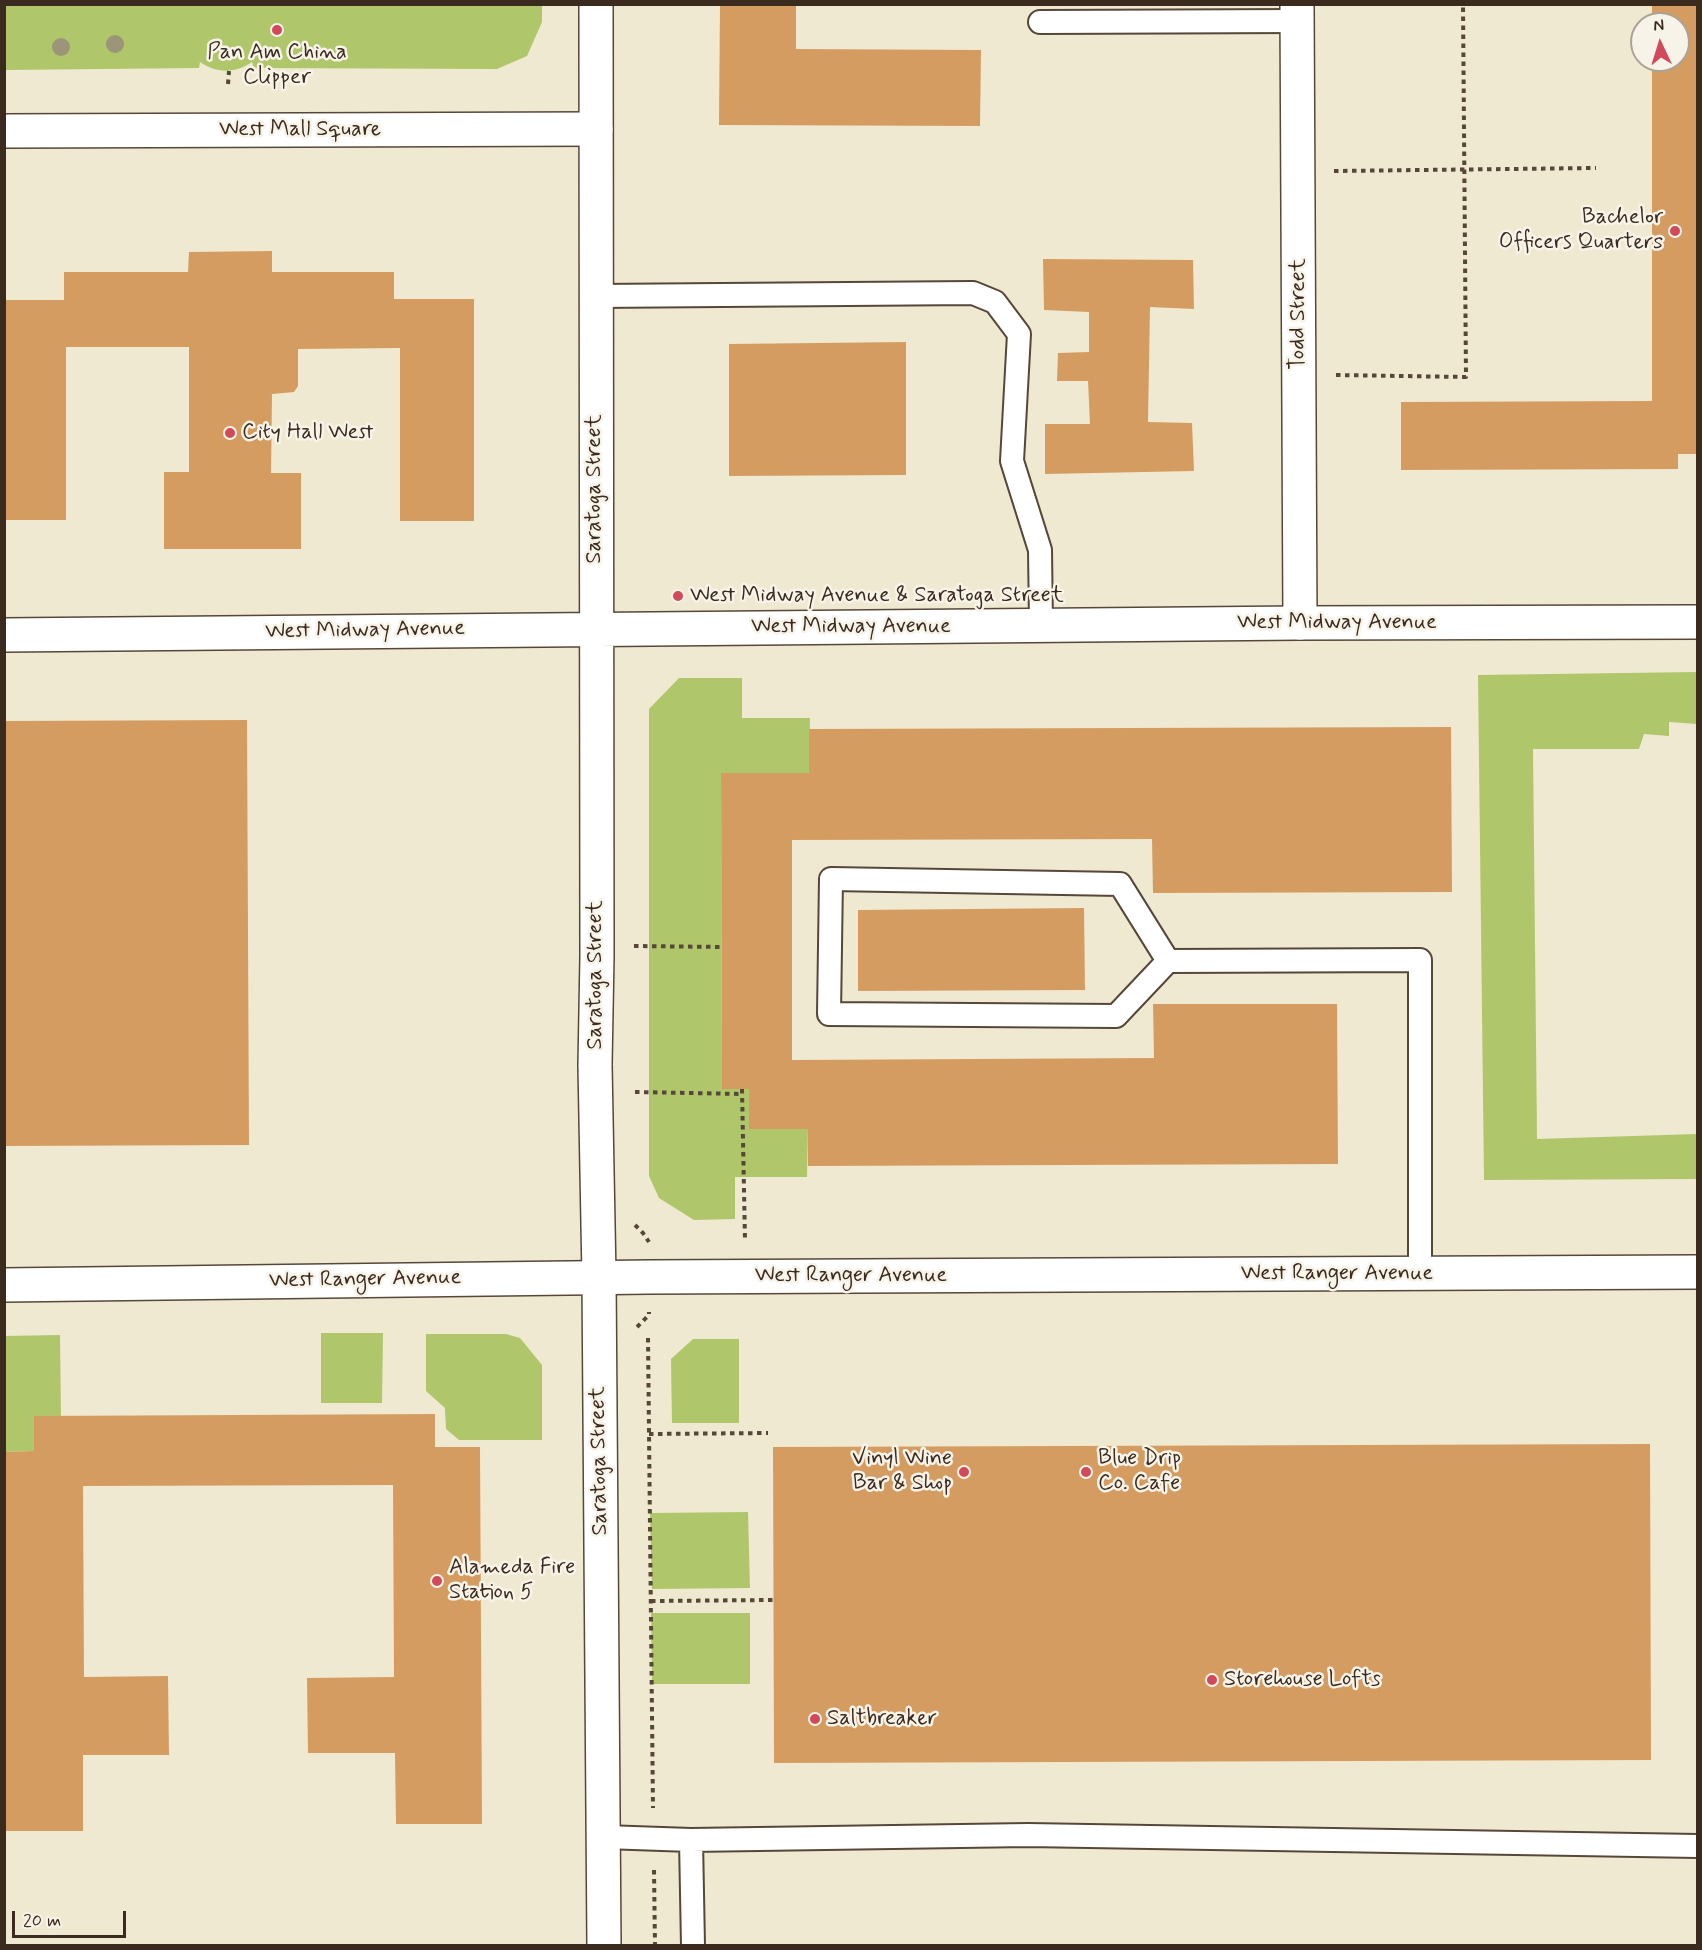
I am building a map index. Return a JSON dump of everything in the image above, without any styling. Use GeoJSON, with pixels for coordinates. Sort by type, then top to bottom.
{"type":"FeatureCollection","features":[{"type":"Feature","properties":{"kind":"street","name":"Saratoga Street"},"geometry":{"type":"LineString","coordinates":[[596,4],[597,944],[595,1065],[599,1277],[604,1946]]}},
{"type":"Feature","properties":{"kind":"street","name":"Todd Street"},"geometry":{"type":"LineString","coordinates":[[1297,13],[1300,623]]}},
{"type":"Feature","properties":{"kind":"street","name":"West Mall Square"},"geometry":{"type":"LineString","coordinates":[[4,131],[596,129]]}},
{"type":"Feature","properties":{"kind":"street","name":"West Midway Avenue"},"geometry":{"type":"LineString","coordinates":[[4,635],[1300,623],[1698,622]]}},
{"type":"Feature","properties":{"kind":"street","name":"West Ranger Avenue"},"geometry":{"type":"LineString","coordinates":[[4,1284],[599,1277],[1698,1272]]}},
{"type":"Feature","properties":{"kind":"lane"},"geometry":{"type":"LineString","coordinates":[[1040,22],[1297,13]]}},
{"type":"Feature","properties":{"kind":"lane"},"geometry":{"type":"LineString","coordinates":[[596,296],[973,293],[996,302],[1019,334],[1012,461],[1040,550],[1041,625]]}},
{"type":"Feature","properties":{"kind":"lane"},"geometry":{"type":"LineString","coordinates":[[1168,961],[1120,884],[831,879],[829,1014],[1116,1016],[1168,961],[1420,960],[1420,1274]]}},
{"type":"Feature","properties":{"kind":"lane"},"geometry":{"type":"LineString","coordinates":[[604,1837],[691,1840],[1028,1835],[1698,1846]]}},
{"type":"Feature","properties":{"kind":"lane"},"geometry":{"type":"LineString","coordinates":[[691,1840],[693,1946]]}},
{"type":"Feature","properties":{"kind":"path"},"geometry":{"type":"LineString","coordinates":[[1336,375],[1466,376],[1462,4]]}},
{"type":"Feature","properties":{"kind":"path"},"geometry":{"type":"LineString","coordinates":[[228,84],[229,71]]}},
{"type":"Feature","properties":{"kind":"path"},"geometry":{"type":"LineString","coordinates":[[1333,171],[1596,168]]}},
{"type":"Feature","properties":{"kind":"path"},"geometry":{"type":"LineString","coordinates":[[634,946],[722,947]]}},
{"type":"Feature","properties":{"kind":"path"},"geometry":{"type":"LineString","coordinates":[[742,1089],[746,1276]]}},
{"type":"Feature","properties":{"kind":"path"},"geometry":{"type":"LineString","coordinates":[[635,1092],[742,1094]]}},
{"type":"Feature","properties":{"kind":"path"},"geometry":{"type":"LineString","coordinates":[[648,1338],[655,1946]]}},
{"type":"Feature","properties":{"kind":"path"},"geometry":{"type":"LineString","coordinates":[[649,1434],[768,1432]]}},
{"type":"Feature","properties":{"kind":"path"},"geometry":{"type":"LineString","coordinates":[[651,1602],[773,1600]]}},
{"type":"Feature","properties":{"kind":"green space"},"geometry":{"type":"Polygon","coordinates":[[[542,4],[542,22],[527,56],[497,69],[254,68],[252,62],[246,66],[226,71],[213,69],[200,62],[199,68],[5,70],[5,5],[542,4]]]}},
{"type":"Feature","properties":{"kind":"green space"},"geometry":{"type":"Polygon","coordinates":[[[1697,672],[1697,724],[1669,722],[1669,736],[1644,734],[1639,749],[1533,749],[1537,1139],[1697,1134],[1697,1179],[1484,1180],[1478,675],[1697,672]]]}},
{"type":"Feature","properties":{"kind":"green space"},"geometry":{"type":"Polygon","coordinates":[[[679,678],[742,678],[742,718],[810,718],[809,773],[721,773],[722,1088],[749,1089],[749,1129],[808,1129],[807,1177],[735,1177],[735,1219],[694,1220],[659,1198],[649,1176],[649,709],[679,678]]]}},
{"type":"Feature","properties":{"kind":"green space"},"geometry":{"type":"Polygon","coordinates":[[[321,1333],[383,1333],[382,1403],[321,1403],[321,1333]]]}},
{"type":"Feature","properties":{"kind":"green space"},"geometry":{"type":"Polygon","coordinates":[[[426,1334],[506,1334],[520,1338],[542,1365],[542,1440],[459,1440],[446,1429],[445,1408],[426,1391],[426,1334]]]}},
{"type":"Feature","properties":{"kind":"green space"},"geometry":{"type":"Polygon","coordinates":[[[60,1335],[61,1416],[34,1416],[34,1451],[5,1452],[4,1336],[60,1335]]]}},
{"type":"Feature","properties":{"kind":"green space"},"geometry":{"type":"Polygon","coordinates":[[[693,1339],[739,1339],[739,1423],[672,1423],[671,1359],[693,1339]]]}},
{"type":"Feature","properties":{"kind":"green space"},"geometry":{"type":"Polygon","coordinates":[[[748,1512],[750,1588],[652,1589],[650,1513],[748,1512]]]}},
{"type":"Feature","properties":{"kind":"green space"},"geometry":{"type":"Polygon","coordinates":[[[651,1613],[750,1613],[750,1684],[652,1684],[651,1613]]]}},
{"type":"Feature","properties":{"kind":"building"},"geometry":{"type":"Polygon","coordinates":[[[720,4],[796,4],[796,49],[981,50],[980,126],[719,125],[720,4]]]}},
{"type":"Feature","properties":{"kind":"building","name":"Bachelor Officers Quarters"},"geometry":{"type":"Polygon","coordinates":[[[1652,4],[1698,4],[1698,454],[1678,454],[1678,469],[1401,470],[1401,402],[1652,401],[1652,72],[1690,72],[1690,12],[1652,12],[1652,4]]]}},
{"type":"Feature","properties":{"kind":"building","name":"City Hall West"},"geometry":{"type":"Polygon","coordinates":[[[272,251],[272,272],[394,272],[394,299],[474,299],[474,521],[400,521],[400,348],[298,349],[298,386],[294,392],[272,394],[271,473],[301,473],[301,549],[164,549],[164,472],[189,472],[189,347],[66,347],[66,520],[4,520],[4,300],[64,300],[64,272],[188,272],[189,252],[272,251]]]}},
{"type":"Feature","properties":{"kind":"building"},"geometry":{"type":"Polygon","coordinates":[[[1043,259],[1193,260],[1194,309],[1150,307],[1148,422],[1192,423],[1194,471],[1045,474],[1045,424],[1090,424],[1088,381],[1057,381],[1058,353],[1089,352],[1089,312],[1044,310],[1043,259]]]}},
{"type":"Feature","properties":{"kind":"building"},"geometry":{"type":"Polygon","coordinates":[[[906,342],[906,475],[729,476],[729,344],[906,342]]]}},
{"type":"Feature","properties":{"kind":"building"},"geometry":{"type":"Polygon","coordinates":[[[247,720],[249,1145],[4,1146],[4,721],[247,720]]]}},
{"type":"Feature","properties":{"kind":"building"},"geometry":{"type":"Polygon","coordinates":[[[1451,727],[1452,892],[1153,893],[1152,839],[792,840],[792,1060],[1154,1058],[1153,1004],[1337,1004],[1338,1164],[808,1166],[808,1129],[749,1129],[749,1089],[722,1089],[721,773],[809,773],[809,729],[1451,727]]]}},
{"type":"Feature","properties":{"kind":"building"},"geometry":{"type":"Polygon","coordinates":[[[1084,908],[1085,990],[858,991],[858,910],[1084,908]]]}},
{"type":"Feature","properties":{"kind":"building","name":"Alameda Fire Station 5"},"geometry":{"type":"Polygon","coordinates":[[[435,1414],[435,1447],[480,1447],[482,1824],[396,1824],[395,1753],[308,1753],[307,1678],[394,1677],[393,1485],[83,1486],[84,1677],[168,1676],[169,1755],[83,1755],[83,1831],[4,1831],[4,1452],[34,1451],[34,1416],[435,1414]]]}},
{"type":"Feature","properties":{"kind":"building","name":"Storehouse Lofts"},"geometry":{"type":"Polygon","coordinates":[[[1650,1444],[1651,1760],[774,1763],[773,1447],[1650,1444]]]}},
{"type":"Feature","properties":{"kind":"place","name":"Pan Am China Clipper"},"geometry":{"type":"Point","coordinates":[277,30]}},
{"type":"Feature","properties":{"kind":"place","name":"Bachelor Officers Quarters"},"geometry":{"type":"Point","coordinates":[1675,231]}},
{"type":"Feature","properties":{"kind":"place","name":"City Hall West"},"geometry":{"type":"Point","coordinates":[230,433]}},
{"type":"Feature","properties":{"kind":"place","name":"West Midway Avenue & Saratoga Street"},"geometry":{"type":"Point","coordinates":[678,596]}},
{"type":"Feature","properties":{"kind":"place","name":"Vinyl Wine Bar & Shop"},"geometry":{"type":"Point","coordinates":[964,1472]}},
{"type":"Feature","properties":{"kind":"place","name":"Blue Drip Co. Cafe"},"geometry":{"type":"Point","coordinates":[1086,1472]}},
{"type":"Feature","properties":{"kind":"place","name":"Alameda Fire Station 5"},"geometry":{"type":"Point","coordinates":[437,1581]}},
{"type":"Feature","properties":{"kind":"place","name":"Storehouse Lofts"},"geometry":{"type":"Point","coordinates":[1212,1680]}},
{"type":"Feature","properties":{"kind":"place","name":"Saltbreaker"},"geometry":{"type":"Point","coordinates":[815,1719]}}]}
